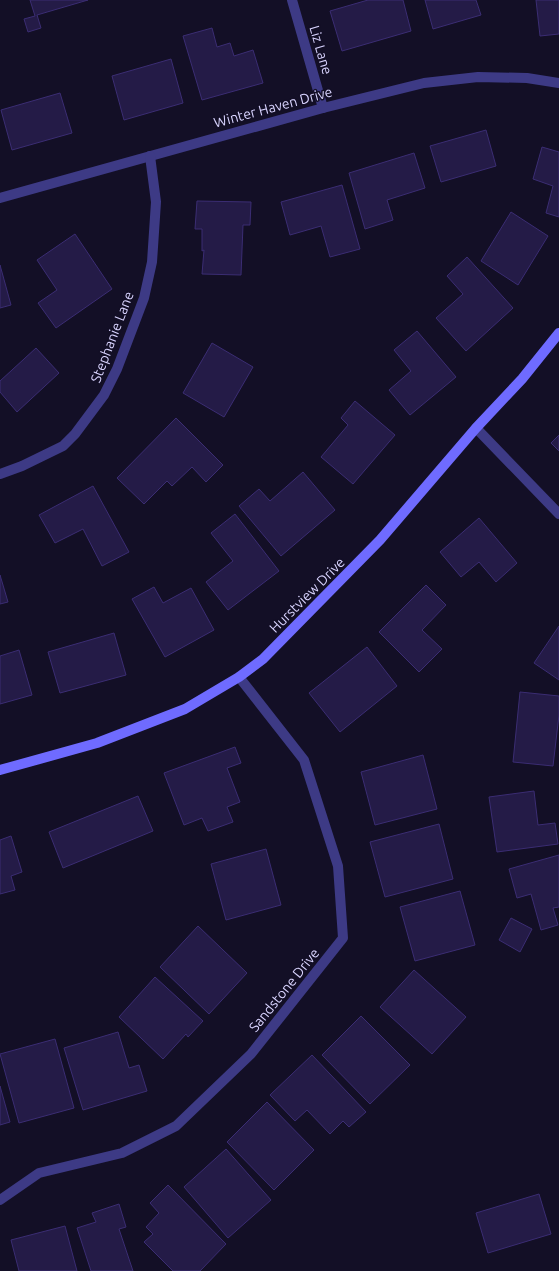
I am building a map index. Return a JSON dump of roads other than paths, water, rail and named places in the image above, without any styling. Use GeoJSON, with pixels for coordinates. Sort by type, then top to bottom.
{"type":"FeatureCollection","features":[{"type":"Feature","properties":{"kind":"street","name":"Liz Lane"},"geometry":{"type":"LineString","coordinates":[[292,0],[323,108]]}},
{"type":"Feature","properties":{"kind":"street","name":"Winter Haven Drive"},"geometry":{"type":"LineString","coordinates":[[0,198],[323,108],[424,83],[478,76],[527,78],[559,83]]}},
{"type":"Feature","properties":{"kind":"street","name":"Stephanie Lane"},"geometry":{"type":"LineString","coordinates":[[0,474],[22,466],[63,446],[75,434],[104,395],[117,368],[144,298],[152,262],[156,202],[150,156]]}},
{"type":"Feature","properties":{"kind":"street","name":"Hurstview Drive"},"geometry":{"type":"LineString","coordinates":[[0,770],[104,740],[185,709],[239,677],[263,659],[380,540],[476,428],[522,379],[559,333]]}},
{"type":"Feature","properties":{"kind":"street"},"geometry":{"type":"LineString","coordinates":[[476,428],[559,514]]}},
{"type":"Feature","properties":{"kind":"street","name":"Sandstone Drive"},"geometry":{"type":"LineString","coordinates":[[0,1200],[39,1173],[122,1153],[176,1126],[250,1054],[343,938],[338,866],[304,760],[239,677]]}}]}
